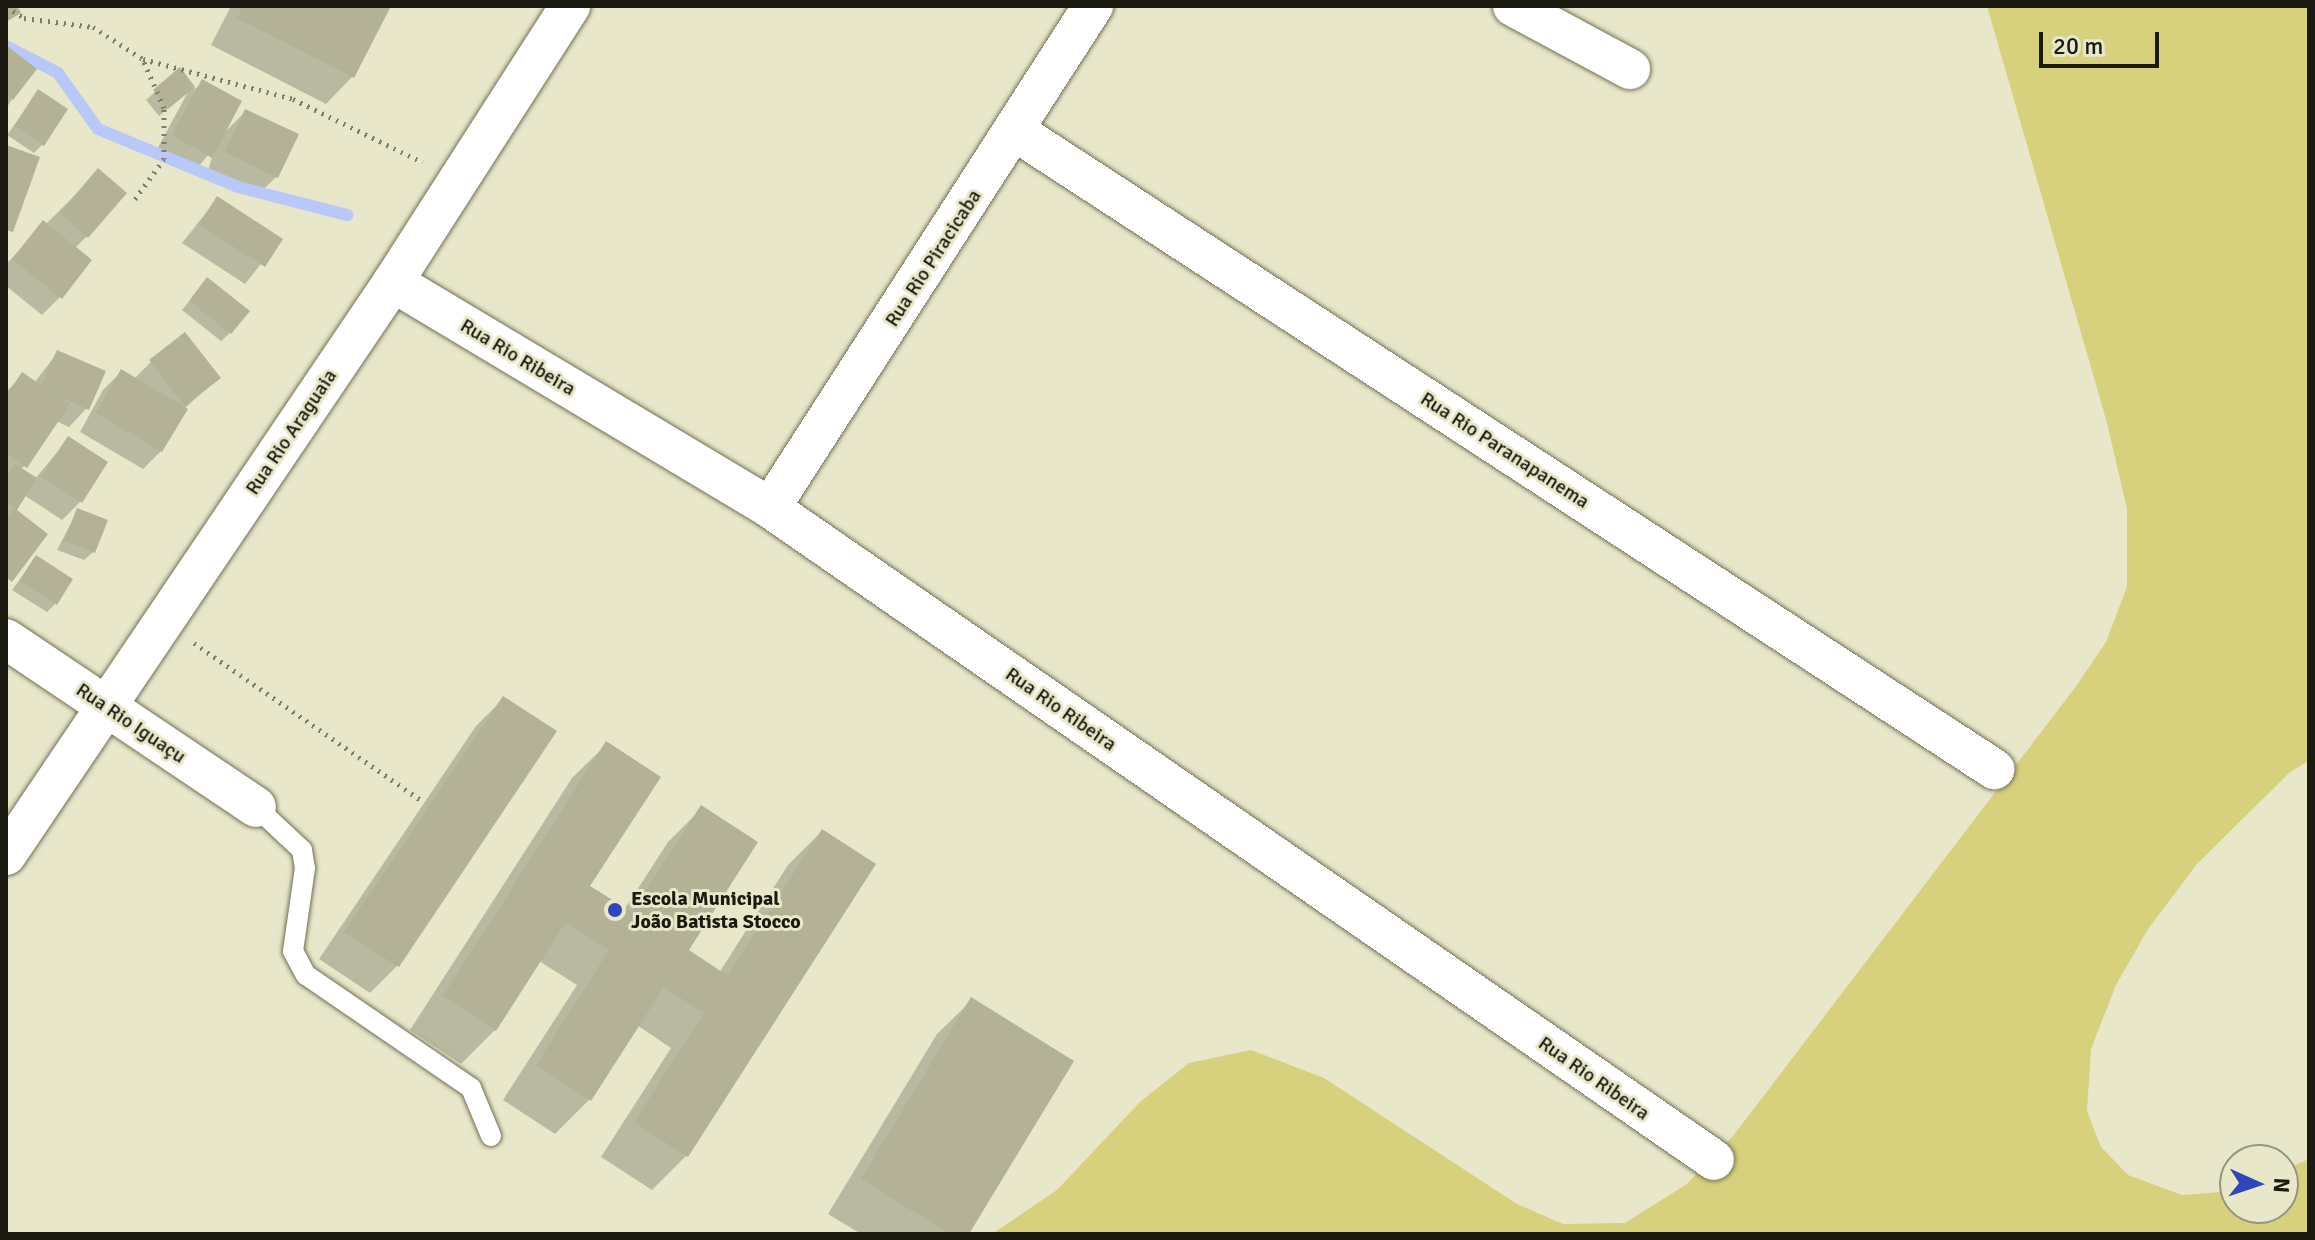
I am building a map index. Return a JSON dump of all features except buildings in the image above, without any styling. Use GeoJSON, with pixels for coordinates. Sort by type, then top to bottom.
{"type":"FeatureCollection","features":[{"type":"Feature","properties":{"kind":"street","name":"Rua Rio Araguaia"},"geometry":{"type":"LineString","coordinates":[[6,855],[393,282],[570,6]]}},
{"type":"Feature","properties":{"kind":"street","name":"Rua Rio Piracicaba"},"geometry":{"type":"LineString","coordinates":[[770,508],[1093,6]]}},
{"type":"Feature","properties":{"kind":"street"},"geometry":{"type":"LineString","coordinates":[[1513,6],[1630,69]]}},
{"type":"Feature","properties":{"kind":"street","name":"Rua Rio Paranapanema"},"geometry":{"type":"LineString","coordinates":[[1015,131],[1994,769]]}},
{"type":"Feature","properties":{"kind":"street","name":"Rua Rio Ribeira"},"geometry":{"type":"LineString","coordinates":[[393,282],[770,508],[1714,1160]]}},
{"type":"Feature","properties":{"kind":"street","name":"Rua Rio Iguaçu"},"geometry":{"type":"LineString","coordinates":[[6,639],[256,807]]}},
{"type":"Feature","properties":{"kind":"lane"},"geometry":{"type":"LineString","coordinates":[[256,807],[302,850],[305,868],[293,951],[306,975],[471,1088],[491,1136]]}},
{"type":"Feature","properties":{"kind":"path"},"geometry":{"type":"LineString","coordinates":[[6,7],[24,18],[93,27],[143,59],[293,99],[459,179]]}},
{"type":"Feature","properties":{"kind":"path"},"geometry":{"type":"LineString","coordinates":[[135,199],[164,159],[164,108],[143,59]]}},
{"type":"Feature","properties":{"kind":"path"},"geometry":{"type":"LineString","coordinates":[[163,622],[421,800]]}},
{"type":"Feature","properties":{"kind":"shaded area"},"geometry":{"type":"Polygon","coordinates":[[[1987,6],[2309,6],[2309,761],[2290,772],[2197,864],[2148,929],[2116,985],[2091,1049],[2087,1111],[2101,1147],[2128,1175],[2182,1195],[2219,1192],[2219,1224],[2299,1224],[2299,1163],[2309,1159],[2309,1234],[992,1234],[1057,1190],[1141,1101],[1189,1063],[1251,1050],[1324,1078],[1517,1204],[1563,1224],[1625,1223],[1687,1184],[1733,1136],[2077,685],[2106,642],[2127,587],[2127,509],[2107,423],[1987,6]]]}},
{"type":"Feature","properties":{"kind":"waterway"},"geometry":{"type":"LineString","coordinates":[[6,46],[58,73],[98,129],[238,187],[347,215]]}},
{"type":"Feature","properties":{"kind":"place","name":"Escola Municipal João Batista Stocco"},"geometry":{"type":"Point","coordinates":[615,910]}}]}
